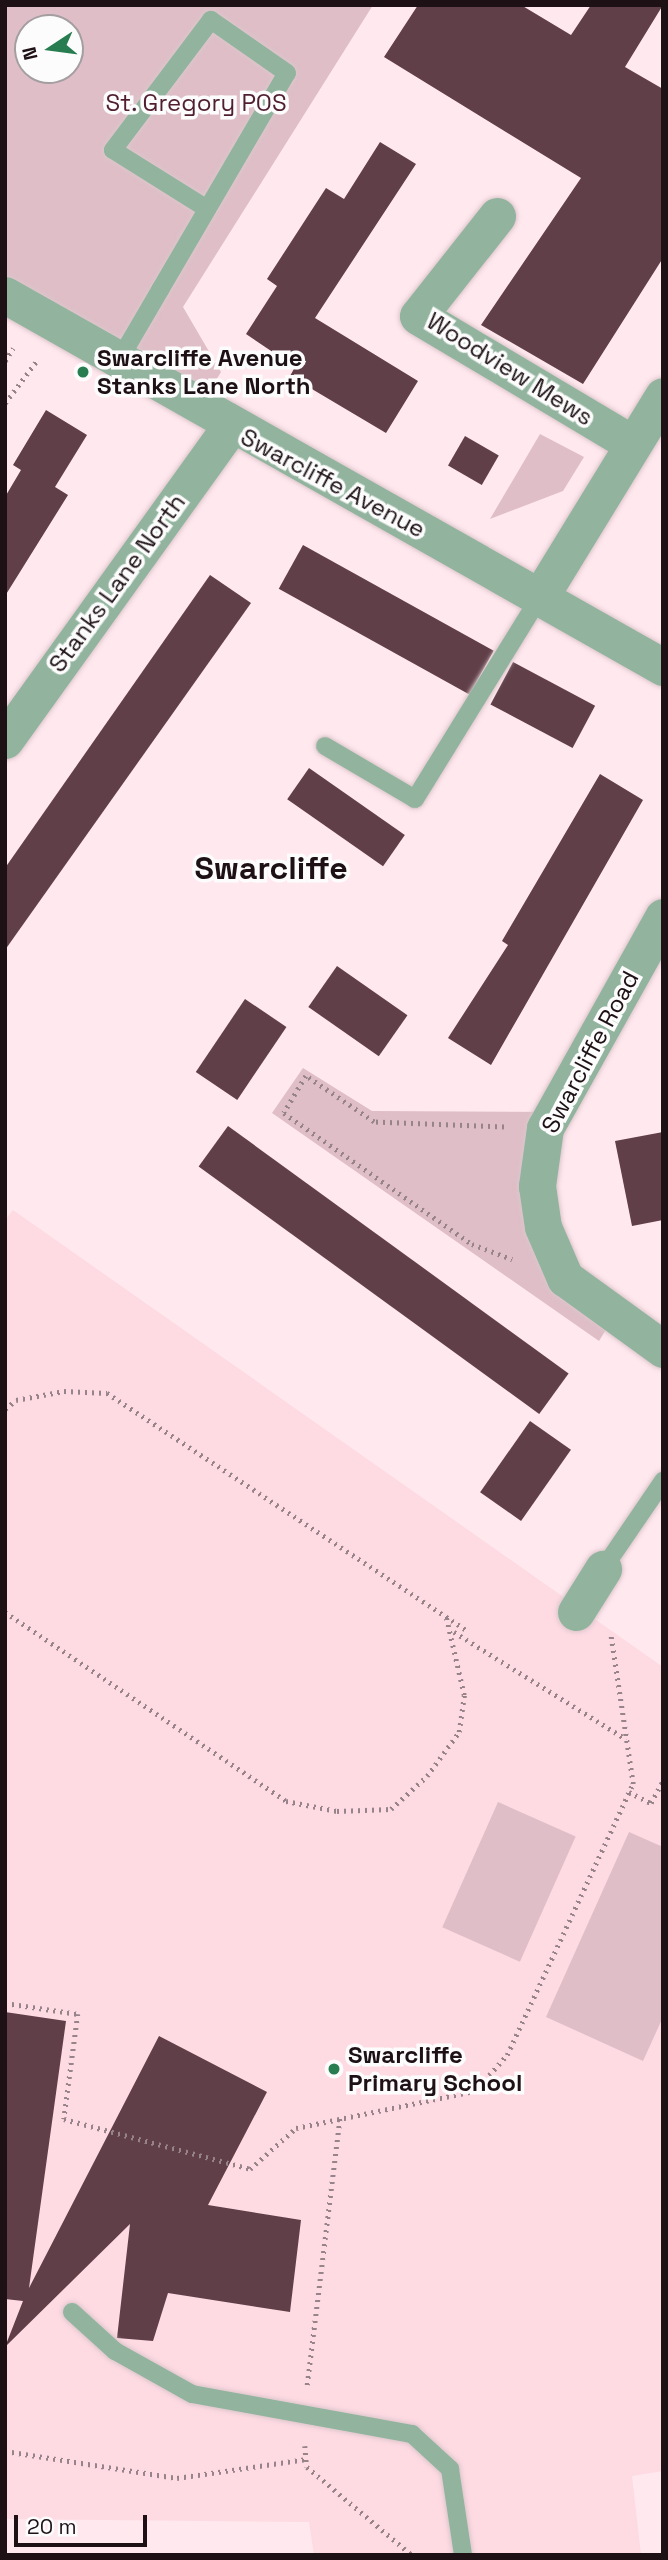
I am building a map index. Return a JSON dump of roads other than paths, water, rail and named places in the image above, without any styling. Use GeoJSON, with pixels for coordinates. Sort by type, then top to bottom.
{"type":"FeatureCollection","features":[{"type":"Feature","properties":{"kind":"street","name":"Woodview Mews"},"geometry":{"type":"LineString","coordinates":[[497,216],[418,316],[633,444]]}},
{"type":"Feature","properties":{"kind":"street","name":"Swarcliffe Avenue"},"geometry":{"type":"LineString","coordinates":[[5,295],[230,427],[541,595],[663,667]]}},
{"type":"Feature","properties":{"kind":"street"},"geometry":{"type":"LineString","coordinates":[[541,595],[663,396]]}},
{"type":"Feature","properties":{"kind":"street","name":"Stanks Lane North"},"geometry":{"type":"LineString","coordinates":[[5,740],[230,427]]}},
{"type":"Feature","properties":{"kind":"street","name":"Swarcliffe Road"},"geometry":{"type":"LineString","coordinates":[[663,917],[545,1128],[537,1186],[543,1227],[565,1278],[663,1349]]}},
{"type":"Feature","properties":{"kind":"street"},"geometry":{"type":"LineString","coordinates":[[576,1612],[603,1569]]}},
{"type":"Feature","properties":{"kind":"lane"},"geometry":{"type":"LineString","coordinates":[[118,362],[287,73],[211,20],[113,150],[207,209]]}},
{"type":"Feature","properties":{"kind":"lane"},"geometry":{"type":"LineString","coordinates":[[325,746],[415,799],[541,595]]}},
{"type":"Feature","properties":{"kind":"lane"},"geometry":{"type":"LineString","coordinates":[[603,1569],[663,1481]]}},
{"type":"Feature","properties":{"kind":"lane"},"geometry":{"type":"LineString","coordinates":[[72,2312],[115,2351],[192,2394],[412,2434],[434,2448],[450,2469],[463,2555]]}},
{"type":"Feature","properties":{"kind":"place","name":"Swarcliffe Avenue Stanks Lane North"},"geometry":{"type":"Point","coordinates":[83,372]}},
{"type":"Feature","properties":{"kind":"place","name":"Swarcliffe Primary School"},"geometry":{"type":"Point","coordinates":[334,2069]}},
{"type":"Feature","properties":{"kind":"district","name":"Swarcliffe"},"geometry":{"type":"Point","coordinates":[271,868]}},
{"type":"Feature","properties":{"kind":"park label","name":"St. Gregory POS"},"geometry":{"type":"Point","coordinates":[196,103]}}]}
